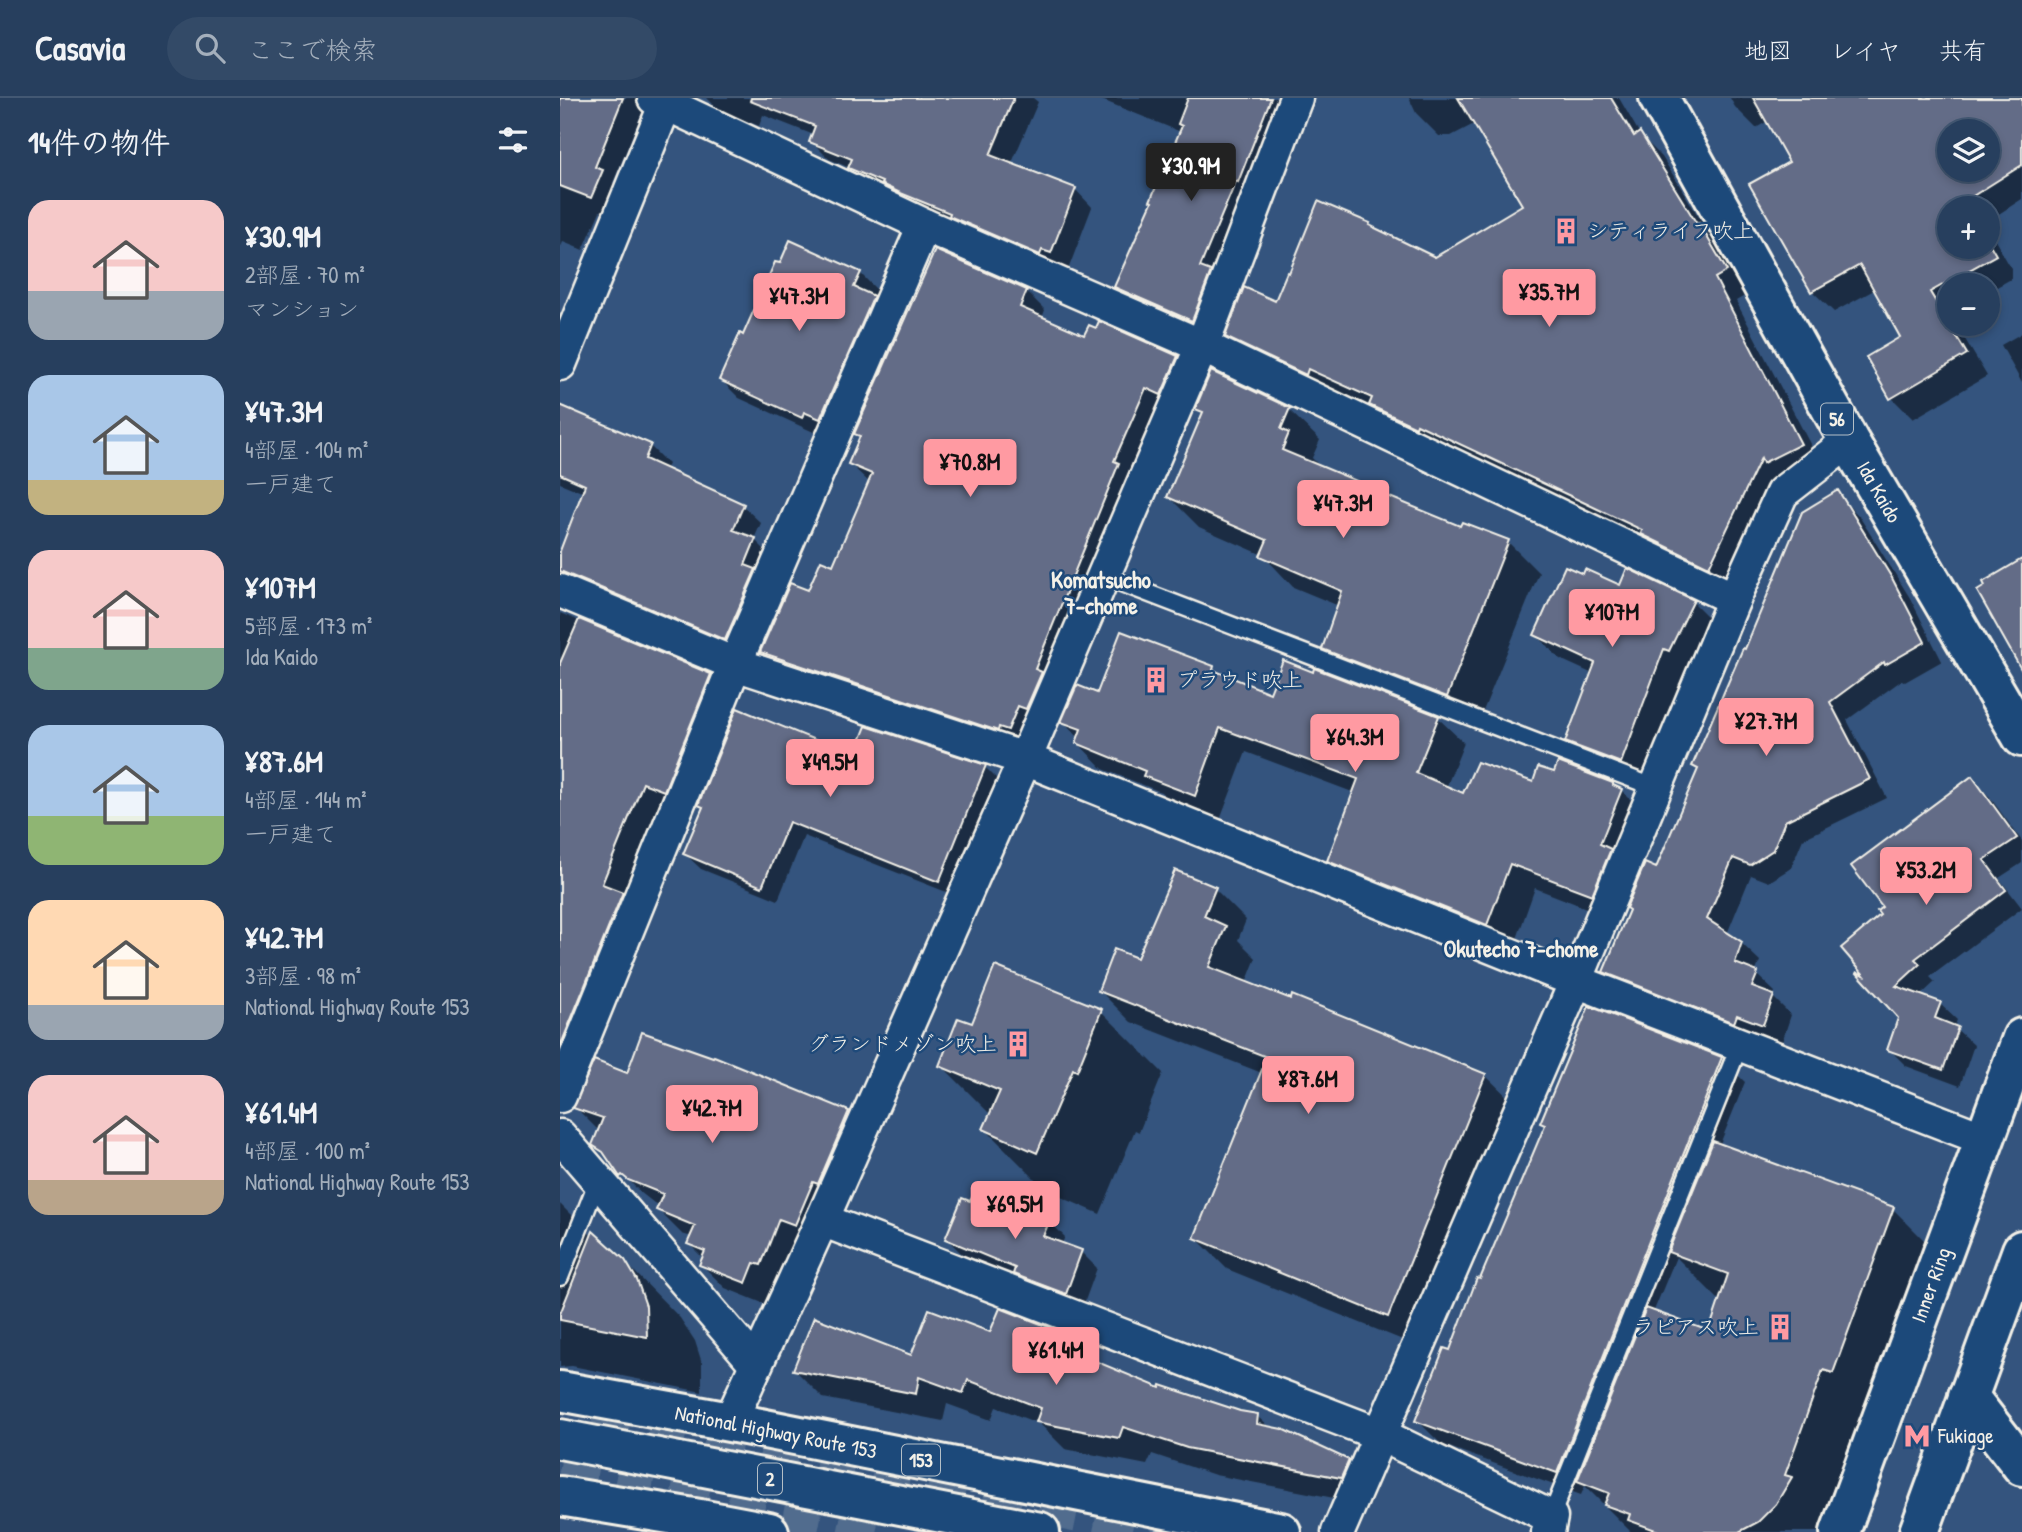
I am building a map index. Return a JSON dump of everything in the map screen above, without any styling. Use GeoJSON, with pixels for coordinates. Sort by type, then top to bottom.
{"type":"FeatureCollection","features":[{"type":"Feature","properties":{"kind":"main road","name":"Ida Kaido"},"geometry":{"type":"LineString","coordinates":[[1659,98],[1849,441],[2022,737]]}},
{"type":"Feature","properties":{"kind":"main road","name":"Inner Ring"},"geometry":{"type":"LineString","coordinates":[[1840,1532],[2022,1038]]}},
{"type":"Feature","properties":{"kind":"main road"},"geometry":{"type":"LineString","coordinates":[[1919,1532],[2022,1250]]}},
{"type":"Feature","properties":{"kind":"main road","name":"National Highway Route 153"},"geometry":{"type":"LineString","coordinates":[[560,1391],[730,1422],[1281,1532]]}},
{"type":"Feature","properties":{"kind":"main road"},"geometry":{"type":"LineString","coordinates":[[1968,1396],[2022,1466]]}},
{"type":"Feature","properties":{"kind":"main road","name":"2"},"geometry":{"type":"LineString","coordinates":[[560,1439],[1040,1532]]}},
{"type":"Feature","properties":{"kind":"main road"},"geometry":{"type":"LineString","coordinates":[[560,1496],[697,1525],[769,1532]]}},
{"type":"Feature","properties":{"kind":"street"},"geometry":{"type":"LineString","coordinates":[[730,1422],[1025,759],[1202,346],[1296,98]]}},
{"type":"Feature","properties":{"kind":"street"},"geometry":{"type":"LineString","coordinates":[[560,364],[662,100],[924,225],[1202,346],[1734,599]]}},
{"type":"Feature","properties":{"kind":"street"},"geometry":{"type":"LineString","coordinates":[[560,1096],[735,664],[924,225]]}},
{"type":"Feature","properties":{"kind":"street"},"geometry":{"type":"LineString","coordinates":[[1338,1532],[1576,981],[1734,599],[1782,493],[1849,441]]}},
{"type":"Feature","properties":{"kind":"street"},"geometry":{"type":"LineString","coordinates":[[560,591],[735,664],[1025,759],[1576,981],[1984,1139]]}},
{"type":"Feature","properties":{"kind":"street"},"geometry":{"type":"LineString","coordinates":[[560,1136],[756,1364]]}},
{"type":"Feature","properties":{"kind":"street"},"geometry":{"type":"LineString","coordinates":[[822,1220],[1379,1434],[1550,1524]]}},
{"type":"Feature","properties":{"kind":"lane"},"geometry":{"type":"LineString","coordinates":[[1103,576],[1656,788]]}},
{"type":"Feature","properties":{"kind":"lane"},"geometry":{"type":"LineString","coordinates":[[1550,1524],[1740,1044]]}},
{"type":"Feature","properties":{"kind":"lane"},"geometry":{"type":"LineString","coordinates":[[560,1277],[598,1180]]}},
{"type":"Feature","properties":{"kind":"building"},"geometry":{"type":"Polygon","coordinates":[[[560,98],[623,98],[595,167],[603,170],[591,198],[560,186],[560,98]]]}},
{"type":"Feature","properties":{"kind":"building"},"geometry":{"type":"Polygon","coordinates":[[[751,98],[1014,98],[990,155],[1076,188],[1051,253],[1042,250],[1040,255],[848,168],[852,159],[809,142],[815,126],[750,101],[751,98]]]}},
{"type":"Feature","properties":{"kind":"building"},"geometry":{"type":"Polygon","coordinates":[[[1188,98],[1271,98],[1238,182],[1236,181],[1200,267],[1211,271],[1192,321],[1114,287],[1182,126],[1178,124],[1188,98]]]}},
{"type":"Feature","properties":{"kind":"building"},"geometry":{"type":"Polygon","coordinates":[[[1458,98],[1611,98],[1634,136],[1640,132],[1727,271],[1715,278],[1801,444],[1763,463],[1761,458],[1709,567],[1641,534],[1642,530],[1417,424],[1416,427],[1369,405],[1372,398],[1308,369],[1306,375],[1225,337],[1244,287],[1275,301],[1318,201],[1370,223],[1369,225],[1435,257],[1522,205],[1458,98]]]}},
{"type":"Feature","properties":{"kind":"building"},"geometry":{"type":"Polygon","coordinates":[[[1753,98],[2022,98],[2022,165],[2000,179],[2000,119],[1937,119],[1937,182],[1995,182],[1973,196],[1937,196],[1937,259],[1989,259],[1964,273],[1937,273],[1937,288],[1930,292],[1937,304],[1937,336],[1956,336],[1967,354],[1890,399],[1866,357],[1900,337],[1860,265],[1811,292],[1749,184],[1789,162],[1753,98]]]}},
{"type":"Feature","properties":{"kind":"building"},"geometry":{"type":"Polygon","coordinates":[[[790,240],[861,272],[854,287],[874,296],[820,419],[804,412],[802,418],[719,380],[740,333],[743,335],[775,262],[780,263],[790,240]]]}},
{"type":"Feature","properties":{"kind":"building"},"geometry":{"type":"Polygon","coordinates":[[[935,250],[1027,290],[1020,307],[1084,335],[1089,325],[1096,328],[1099,321],[1178,356],[1161,395],[1146,388],[1114,461],[1119,463],[1035,669],[1042,672],[1026,709],[1018,706],[1008,730],[999,727],[998,731],[760,652],[790,583],[808,590],[821,560],[833,565],[872,474],[848,464],[860,436],[854,434],[935,250]]]}},
{"type":"Feature","properties":{"kind":"building"},"geometry":{"type":"Polygon","coordinates":[[[1211,371],[1290,408],[1281,429],[1289,433],[1282,450],[1460,526],[1462,522],[1509,540],[1447,697],[1322,649],[1342,591],[1260,556],[1267,540],[1167,497],[1203,412],[1195,409],[1211,371]]]}},
{"type":"Feature","properties":{"kind":"building"},"geometry":{"type":"Polygon","coordinates":[[[560,405],[651,444],[645,459],[744,504],[733,530],[756,538],[745,565],[756,569],[725,640],[560,571],[560,551],[585,485],[560,474],[560,405]]]}},
{"type":"Feature","properties":{"kind":"building"},"geometry":{"type":"Polygon","coordinates":[[[1838,490],[1892,578],[1925,642],[1885,665],[1884,662],[1830,702],[1870,779],[1785,821],[1773,850],[1750,865],[1733,858],[1707,919],[1742,942],[1735,963],[1758,972],[1752,987],[1774,995],[1763,1025],[1737,1015],[1734,1023],[1603,972],[1645,863],[1656,868],[1698,769],[1692,766],[1743,648],[1745,649],[1802,512],[1838,490]]]}},
{"type":"Feature","properties":{"kind":"building"},"geometry":{"type":"Polygon","coordinates":[[[2022,559],[2022,671],[1977,591],[1985,586],[1983,582],[2022,559]]]}},
{"type":"Feature","properties":{"kind":"building"},"geometry":{"type":"Polygon","coordinates":[[[1565,566],[1583,574],[1585,569],[1620,585],[1627,568],[1694,600],[1669,651],[1664,649],[1621,763],[1565,742],[1595,663],[1534,635],[1565,566]]]}},
{"type":"Feature","properties":{"kind":"building"},"geometry":{"type":"Polygon","coordinates":[[[579,619],[711,674],[664,791],[643,783],[602,884],[623,892],[560,1047],[560,663],[579,619]]]}},
{"type":"Feature","properties":{"kind":"building"},"geometry":{"type":"Polygon","coordinates":[[[1121,631],[1214,666],[1213,670],[1270,693],[1283,660],[1313,672],[1314,668],[1439,716],[1416,773],[1463,793],[1477,762],[1533,782],[1538,767],[1554,772],[1558,762],[1613,783],[1622,789],[1600,844],[1611,849],[1592,895],[1510,864],[1487,925],[1327,861],[1358,779],[1220,728],[1195,796],[1143,776],[1145,771],[1076,743],[1081,729],[1061,722],[1077,685],[1097,693],[1121,631]]]}},
{"type":"Feature","properties":{"kind":"building"},"geometry":{"type":"Polygon","coordinates":[[[737,708],[854,756],[866,726],[986,765],[939,882],[789,822],[762,887],[683,854],[703,807],[698,805],[737,708]]]}},
{"type":"Feature","properties":{"kind":"building"},"geometry":{"type":"Polygon","coordinates":[[[1972,776],[2017,838],[1984,860],[2006,890],[1915,959],[1920,964],[1896,986],[1941,1002],[1935,1018],[1958,1027],[1943,1070],[1887,1050],[1898,1018],[1856,972],[1864,975],[1841,948],[1880,915],[1877,911],[1882,907],[1851,866],[1972,776]]]}},
{"type":"Feature","properties":{"kind":"building"},"geometry":{"type":"Polygon","coordinates":[[[1175,870],[1216,887],[1204,916],[1226,926],[1209,967],[1291,999],[1292,995],[1486,1074],[1388,1317],[1194,1238],[1267,1057],[1098,991],[1114,949],[1137,958],[1175,870]]]}},
{"type":"Feature","properties":{"kind":"building","name":"グランドメゾン吹上"},"geometry":{"type":"Polygon","coordinates":[[[995,966],[1102,1009],[1077,1071],[1073,1069],[1037,1153],[983,1129],[1000,1091],[939,1066],[958,1018],[972,1023],[995,966]]]}},
{"type":"Feature","properties":{"kind":"building"},"geometry":{"type":"Polygon","coordinates":[[[1589,1006],[1722,1057],[1557,1473],[1415,1421],[1444,1348],[1450,1350],[1477,1278],[1480,1279],[1545,1125],[1540,1123],[1589,1006]]]}},
{"type":"Feature","properties":{"kind":"building"},"geometry":{"type":"Polygon","coordinates":[[[642,1032],[714,1056],[849,1111],[818,1184],[813,1182],[795,1225],[779,1219],[761,1265],[754,1263],[746,1283],[699,1265],[705,1251],[687,1244],[695,1226],[656,1210],[663,1194],[622,1175],[620,1177],[603,1152],[592,1145],[603,1118],[573,1108],[594,1060],[627,1073],[642,1032]]]}},
{"type":"Feature","properties":{"kind":"building"},"geometry":{"type":"Polygon","coordinates":[[[1713,1141],[1894,1207],[1833,1373],[1823,1370],[1785,1475],[1792,1477],[1776,1504],[1758,1522],[1739,1532],[1661,1532],[1628,1520],[1630,1514],[1604,1505],[1609,1493],[1577,1481],[1646,1308],[1709,1331],[1728,1274],[1668,1252],[1713,1141]]]}},
{"type":"Feature","properties":{"kind":"building"},"geometry":{"type":"Polygon","coordinates":[[[973,1196],[993,1204],[996,1197],[1050,1220],[1043,1236],[1082,1250],[1066,1294],[1013,1274],[1015,1268],[945,1239],[962,1198],[970,1201],[973,1196]]]}},
{"type":"Feature","properties":{"kind":"building"},"geometry":{"type":"Polygon","coordinates":[[[593,1231],[625,1260],[637,1280],[646,1306],[647,1337],[560,1320],[593,1231]]]}},
{"type":"Feature","properties":{"kind":"building"},"geometry":{"type":"Polygon","coordinates":[[[1000,1308],[1054,1329],[1049,1342],[1160,1388],[1161,1385],[1240,1411],[1258,1414],[1257,1424],[1282,1429],[1349,1460],[1341,1478],[1187,1448],[1123,1427],[1119,1438],[1036,1422],[1041,1408],[968,1380],[963,1393],[919,1377],[916,1394],[793,1370],[814,1317],[911,1355],[929,1309],[990,1332],[1000,1308]]]}},
{"type":"Feature","properties":{"kind":"tunnel"},"geometry":{"type":"LineString","coordinates":[[593,1416],[1168,1532]]}},
{"type":"Feature","properties":{"kind":"tunnel"},"geometry":{"type":"LineString","coordinates":[[560,1466],[887,1532]]}},
{"type":"Feature","properties":{"kind":"place","name":"シティライフ吹上"},"geometry":{"type":"Point","coordinates":[1566,231]}},
{"type":"Feature","properties":{"kind":"place","name":"プラウド吹上"},"geometry":{"type":"Point","coordinates":[1156,680]}},
{"type":"Feature","properties":{"kind":"place","name":"グランドメゾン吹上"},"geometry":{"type":"Point","coordinates":[1018,1044]}},
{"type":"Feature","properties":{"kind":"place","name":"ラピアス吹上"},"geometry":{"type":"Point","coordinates":[1780,1327]}},
{"type":"Feature","properties":{"kind":"place","name":"Fukiage"},"geometry":{"type":"Point","coordinates":[1917,1436]}},
{"type":"Feature","properties":{"kind":"district","name":"Komatsucho 7-chome"},"geometry":{"type":"Point","coordinates":[1101,593]}},
{"type":"Feature","properties":{"kind":"district","name":"Okutecho 7-chome"},"geometry":{"type":"Point","coordinates":[1521,949]}}]}
